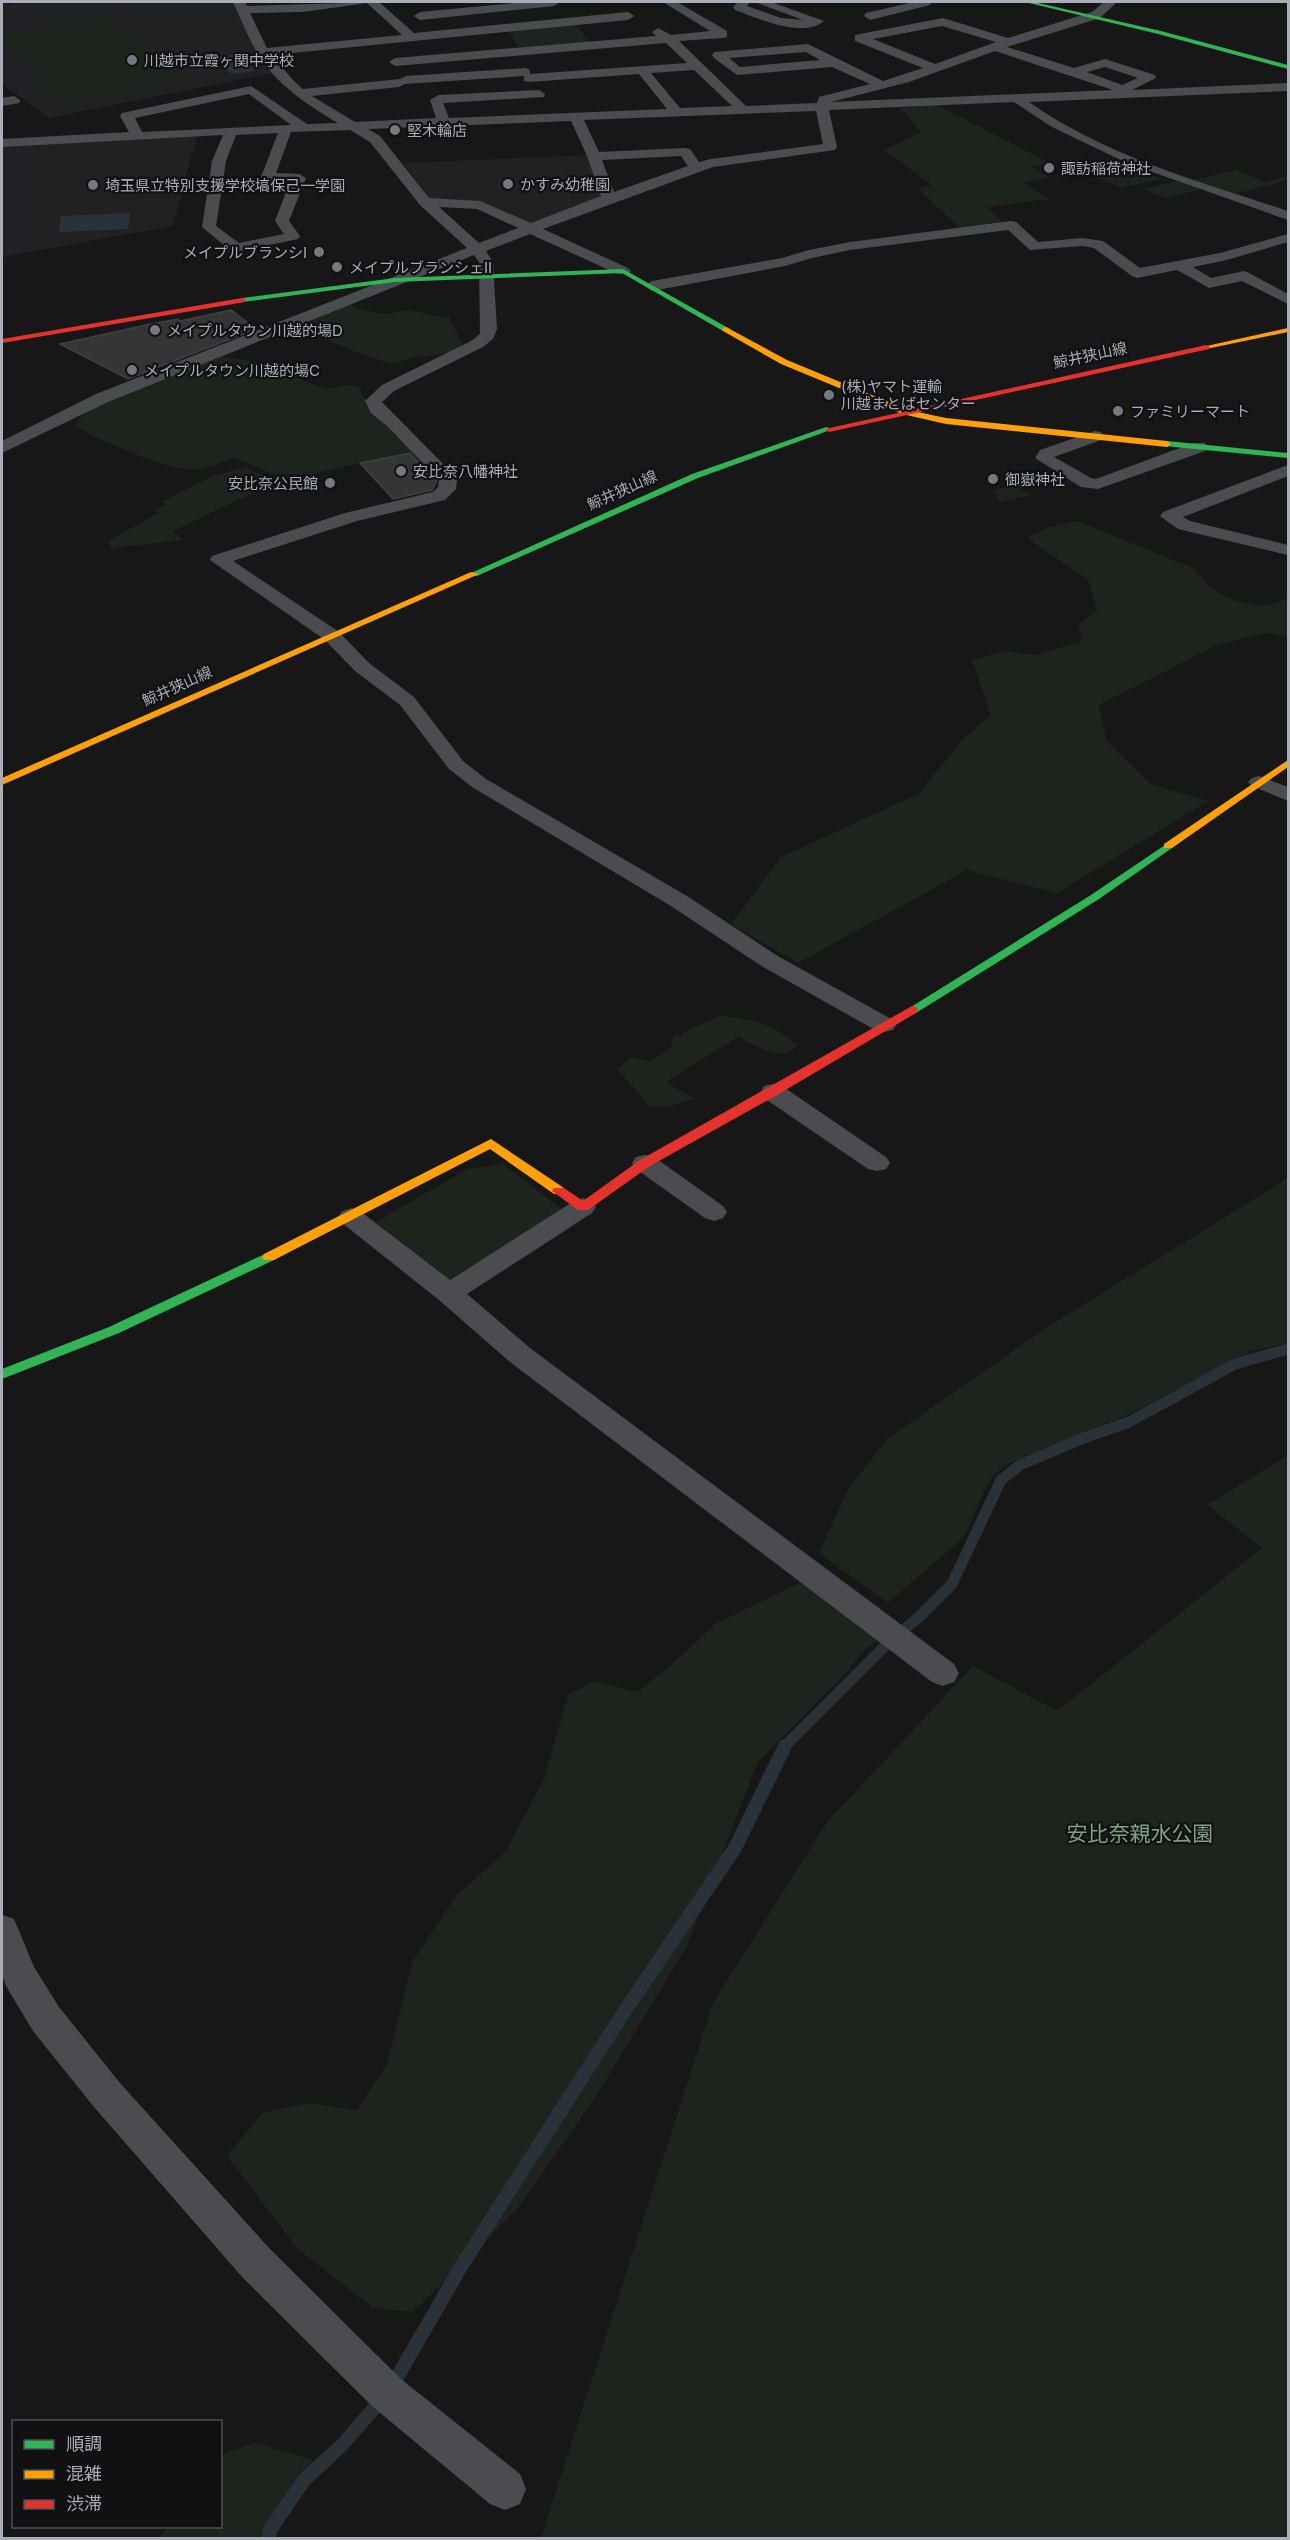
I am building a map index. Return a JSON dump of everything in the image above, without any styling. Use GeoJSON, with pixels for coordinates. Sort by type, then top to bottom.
{"type":"FeatureCollection","features":[{"type":"Feature","properties":{"kind":"street"},"geometry":{"type":"LineString","coordinates":[[362,2],[303,8],[241,6],[262,51],[284,78],[300,93],[375,139],[425,202],[478,250],[486,262],[489,329],[487,336],[388,388],[373,400],[377,410],[394,423],[448,479],[447,489],[439,496],[351,517],[219,560],[332,636],[362,667],[407,701],[456,765],[479,783],[679,901],[768,960],[884,1025]]}},
{"type":"Feature","properties":{"kind":"street"},"geometry":{"type":"LineString","coordinates":[[372,2],[384,10],[410,36]]}},
{"type":"Feature","properties":{"kind":"street"},"geometry":{"type":"LineString","coordinates":[[392,19],[554,2]]}},
{"type":"Feature","properties":{"kind":"street"},"geometry":{"type":"LineString","coordinates":[[394,62],[724,33],[669,2]]}},
{"type":"Feature","properties":{"kind":"street"},"geometry":{"type":"LineString","coordinates":[[741,2],[739,6],[788,24],[797,25],[818,21],[761,2]]}},
{"type":"Feature","properties":{"kind":"street"},"geometry":{"type":"LineString","coordinates":[[870,16],[926,2]]}},
{"type":"Feature","properties":{"kind":"street"},"geometry":{"type":"LineString","coordinates":[[1028,2],[1096,15],[1288,67]]}},
{"type":"Feature","properties":{"kind":"street"},"geometry":{"type":"LineString","coordinates":[[2,448],[102,398],[395,280],[609,198],[711,163],[830,147],[822,107],[824,100],[882,85],[1096,15],[1111,2]]}},
{"type":"Feature","properties":{"kind":"street"},"geometry":{"type":"LineString","coordinates":[[612,6],[668,38],[743,110]]}},
{"type":"Feature","properties":{"kind":"street"},"geometry":{"type":"LineString","coordinates":[[262,51],[498,27],[638,21]]}},
{"type":"Feature","properties":{"kind":"street"},"geometry":{"type":"LineString","coordinates":[[934,68],[854,39],[943,22],[1127,92]]}},
{"type":"Feature","properties":{"kind":"street"},"geometry":{"type":"LineString","coordinates":[[498,27],[553,118]]}},
{"type":"Feature","properties":{"kind":"street"},"geometry":{"type":"LineString","coordinates":[[377,40],[394,62],[402,85]]}},
{"type":"Feature","properties":{"kind":"street"},"geometry":{"type":"LineString","coordinates":[[828,44],[808,48],[718,55],[737,71],[834,63]]}},
{"type":"Feature","properties":{"kind":"street"},"geometry":{"type":"LineString","coordinates":[[808,48],[882,85]]}},
{"type":"Feature","properties":{"kind":"street"},"geometry":{"type":"LineString","coordinates":[[1074,72],[1102,63],[1150,78],[1127,92]]}},
{"type":"Feature","properties":{"kind":"street"},"geometry":{"type":"LineString","coordinates":[[300,93],[527,75],[696,66]]}},
{"type":"Feature","properties":{"kind":"street"},"geometry":{"type":"LineString","coordinates":[[642,70],[677,113]]}},
{"type":"Feature","properties":{"kind":"street"},"geometry":{"type":"LineString","coordinates":[[2,143],[356,126],[410,119],[444,122],[1288,87]]}},
{"type":"Feature","properties":{"kind":"street"},"geometry":{"type":"LineString","coordinates":[[138,136],[127,116],[251,90],[304,128]]}},
{"type":"Feature","properties":{"kind":"street"},"geometry":{"type":"LineString","coordinates":[[444,122],[436,100],[439,99],[539,94]]}},
{"type":"Feature","properties":{"kind":"street"},"geometry":{"type":"LineString","coordinates":[[1018,99],[1046,119],[1108,151],[1179,179],[1288,216]]}},
{"type":"Feature","properties":{"kind":"street"},"geometry":{"type":"LineString","coordinates":[[186,103],[228,131]]}},
{"type":"Feature","properties":{"kind":"street"},"geometry":{"type":"LineString","coordinates":[[576,117],[594,156],[609,198]]}},
{"type":"Feature","properties":{"kind":"street"},"geometry":{"type":"LineString","coordinates":[[228,131],[219,161],[209,227],[236,248],[293,236],[282,220],[299,178],[268,177],[286,129]]}},
{"type":"Feature","properties":{"kind":"street"},"geometry":{"type":"LineString","coordinates":[[594,156],[686,152],[696,168]]}},
{"type":"Feature","properties":{"kind":"street"},"geometry":{"type":"LineString","coordinates":[[425,202],[480,205],[623,271],[784,362],[904,412],[946,421],[1288,456]]}},
{"type":"Feature","properties":{"kind":"street"},"geometry":{"type":"LineString","coordinates":[[652,286],[785,262],[809,254],[850,246],[1011,225],[1035,247],[1082,242],[1098,244],[1137,273],[1222,257],[1288,238]]}},
{"type":"Feature","properties":{"kind":"street"},"geometry":{"type":"LineString","coordinates":[[1222,257],[1244,276],[1288,300]]}},
{"type":"Feature","properties":{"kind":"street"},"geometry":{"type":"LineString","coordinates":[[1179,265],[1209,282],[1244,276]]}},
{"type":"Feature","properties":{"kind":"street"},"geometry":{"type":"LineString","coordinates":[[2,341],[278,294],[395,280],[623,271]]}},
{"type":"Feature","properties":{"kind":"street","name":"鯨井狭山線"},"geometry":{"type":"LineString","coordinates":[[2,782],[730,462],[785,442],[846,424],[1288,330]]}},
{"type":"Feature","properties":{"kind":"street"},"geometry":{"type":"LineString","coordinates":[[1095,436],[1046,454],[1044,458],[1087,483],[1098,484],[1199,447]]}},
{"type":"Feature","properties":{"kind":"street"},"geometry":{"type":"LineString","coordinates":[[1288,470],[1169,516],[1184,525],[1288,550]]}},
{"type":"Feature","properties":{"kind":"street"},"geometry":{"type":"LineString","coordinates":[[449,1293],[583,1207],[645,1163],[773,1092],[964,979],[1095,897],[1288,763]]}},
{"type":"Feature","properties":{"kind":"street"},"geometry":{"type":"LineString","coordinates":[[1259,782],[1288,795]]}},
{"type":"Feature","properties":{"kind":"street"},"geometry":{"type":"LineString","coordinates":[[773,1092],[877,1163]]}},
{"type":"Feature","properties":{"kind":"street"},"geometry":{"type":"LineString","coordinates":[[2,1374],[58,1355],[192,1294],[351,1217],[491,1143],[583,1207]]}},
{"type":"Feature","properties":{"kind":"street"},"geometry":{"type":"LineString","coordinates":[[645,1163],[714,1212]]}},
{"type":"Feature","properties":{"kind":"street"},"geometry":{"type":"LineString","coordinates":[[351,1217],[449,1293],[520,1355],[943,1673]]}},
{"type":"Feature","properties":{"kind":"street"},"geometry":{"type":"LineString","coordinates":[[2,1930],[19,1975],[46,2019],[107,2095],[257,2264],[387,2393],[505,2489]]}},
{"type":"Feature","properties":{"kind":"shaded area","name":"川越市立霞ヶ関中学校"},"geometry":{"type":"Polygon","coordinates":[[[22,2],[235,2],[254,48],[272,73],[49,118],[2,84],[2,5],[22,2]]]}},
{"type":"Feature","properties":{"kind":"shaded area"},"geometry":{"type":"Polygon","coordinates":[[[240,54],[255,71],[231,74],[216,57],[240,54]]]}},
{"type":"Feature","properties":{"kind":"shaded area","name":"埼玉県立特別支援学校塙保己一学園"},"geometry":{"type":"Polygon","coordinates":[[[197,135],[173,226],[2,257],[2,144],[197,135]]]}},
{"type":"Feature","properties":{"kind":"shaded area","name":"かすみ幼稚園"},"geometry":{"type":"Polygon","coordinates":[[[590,155],[601,198],[531,226],[481,204],[431,201],[403,163],[590,155]]]}},
{"type":"Feature","properties":{"kind":"shaded area"},"geometry":{"type":"Polygon","coordinates":[[[130,213],[128,229],[59,232],[61,216],[130,213]]]}},
{"type":"Feature","properties":{"kind":"green space"},"geometry":{"type":"Polygon","coordinates":[[[108,16],[189,76],[57,102],[25,82],[46,77],[14,54],[10,50],[11,44],[2,36],[2,34],[108,16]]]}},
{"type":"Feature","properties":{"kind":"green space"},"geometry":{"type":"Polygon","coordinates":[[[574,22],[590,43],[519,47],[507,29],[574,22]]]}},
{"type":"Feature","properties":{"kind":"green space"},"geometry":{"type":"Polygon","coordinates":[[[937,105],[1050,163],[1031,166],[1050,178],[1024,183],[1049,199],[987,207],[1004,223],[960,228],[917,188],[932,185],[884,150],[921,132],[900,108],[937,105]]]}},
{"type":"Feature","properties":{"kind":"green space"},"geometry":{"type":"Polygon","coordinates":[[[1114,158],[1161,179],[1121,188],[1075,167],[1114,158]]]}},
{"type":"Feature","properties":{"kind":"green space"},"geometry":{"type":"Polygon","coordinates":[[[1237,170],[1265,182],[1288,176],[1288,180],[1234,194],[1192,180],[1237,170]]]}},
{"type":"Feature","properties":{"kind":"green space"},"geometry":{"type":"Polygon","coordinates":[[[1177,181],[1202,189],[1166,198],[1143,189],[1177,181]]]}},
{"type":"Feature","properties":{"kind":"green space"},"geometry":{"type":"Polygon","coordinates":[[[350,304],[362,310],[378,313],[389,314],[406,310],[450,318],[464,347],[452,353],[417,357],[390,364],[343,347],[301,326],[301,321],[350,304]]]}},
{"type":"Feature","properties":{"kind":"green space"},"geometry":{"type":"Polygon","coordinates":[[[222,357],[256,362],[325,389],[349,385],[361,387],[360,392],[366,399],[366,406],[412,451],[312,474],[272,474],[234,457],[204,468],[185,469],[129,452],[76,426],[78,419],[91,409],[192,366],[222,357]]]}},
{"type":"Feature","properties":{"kind":"green space"},"geometry":{"type":"Polygon","coordinates":[[[247,467],[274,483],[173,531],[183,540],[111,548],[109,541],[159,512],[155,510],[166,504],[161,502],[213,476],[247,467]]]}},
{"type":"Feature","properties":{"kind":"green space"},"geometry":{"type":"Polygon","coordinates":[[[1015,485],[1032,495],[1000,502],[993,490],[1015,485]]]}},
{"type":"Feature","properties":{"kind":"green space"},"geometry":{"type":"Polygon","coordinates":[[[1077,521],[1195,569],[1215,590],[1235,601],[1269,605],[1288,597],[1288,636],[1264,633],[1215,646],[1099,705],[1107,741],[1151,784],[1208,801],[1057,893],[967,870],[798,963],[731,924],[781,857],[918,794],[962,740],[991,715],[972,660],[1004,651],[1034,655],[1082,642],[1079,625],[1097,610],[1088,580],[1027,538],[1049,527],[1077,521]]]}},
{"type":"Feature","properties":{"kind":"green space"},"geometry":{"type":"Polygon","coordinates":[[[719,1016],[761,1023],[797,1045],[784,1053],[777,1053],[760,1048],[738,1037],[666,1082],[694,1099],[668,1107],[650,1106],[617,1069],[631,1057],[650,1061],[671,1047],[674,1037],[719,1016]]]}},
{"type":"Feature","properties":{"kind":"green space"},"geometry":{"type":"Polygon","coordinates":[[[503,1164],[564,1211],[448,1280],[376,1222],[467,1169],[503,1164]]]}},
{"type":"Feature","properties":{"kind":"green space"},"geometry":{"type":"Polygon","coordinates":[[[1288,1178],[1288,1343],[1251,1351],[1132,1413],[1012,1462],[994,1474],[964,1537],[888,1603],[819,1553],[848,1489],[887,1439],[1046,1328],[1288,1178]]]}},
{"type":"Feature","properties":{"kind":"green space","name":"安比奈親水公園"},"geometry":{"type":"Polygon","coordinates":[[[1288,1455],[1288,2538],[541,2538],[713,2003],[827,1822],[973,1666],[1057,1711],[1262,1548],[1207,1505],[1288,1455]]]}},
{"type":"Feature","properties":{"kind":"green space"},"geometry":{"type":"Polygon","coordinates":[[[806,1580],[882,1639],[866,1648],[847,1672],[757,1763],[687,1946],[596,2096],[518,2208],[413,2312],[373,2308],[297,2248],[227,2156],[262,2113],[308,2103],[357,2110],[387,2065],[412,1962],[456,1896],[506,1851],[544,1779],[568,1695],[595,1681],[637,1692],[670,1666],[715,1624],[806,1580]]]}},
{"type":"Feature","properties":{"kind":"green space"},"geometry":{"type":"Polygon","coordinates":[[[255,2443],[313,2460],[267,2538],[158,2538],[167,2528],[222,2528],[222,2458],[228,2452],[255,2443]]]}},
{"type":"Feature","properties":{"kind":"building"},"geometry":{"type":"Polygon","coordinates":[[[231,310],[256,329],[128,379],[60,344],[146,325],[178,319],[180,321],[231,310]]]}},
{"type":"Feature","properties":{"kind":"building","name":"安比奈八幡神社"},"geometry":{"type":"Polygon","coordinates":[[[410,453],[437,481],[432,490],[393,499],[360,463],[410,453]]]}},
{"type":"Feature","properties":{"kind":"waterway"},"geometry":{"type":"LineString","coordinates":[[785,1746],[892,1639],[917,1619],[952,1584],[1001,1480],[1020,1465],[1081,1439],[1129,1422],[1235,1364],[1288,1349]]}},
{"type":"Feature","properties":{"kind":"waterway"},"geometry":{"type":"LineString","coordinates":[[392,2386],[462,2265],[624,2012],[735,1848],[785,1746]]}},
{"type":"Feature","properties":{"kind":"waterway"},"geometry":{"type":"LineString","coordinates":[[269,2538],[270,2530],[304,2480],[342,2445],[383,2398]]}},
{"type":"Feature","properties":{"kind":"traffic: fast"},"geometry":{"type":"LineString","coordinates":[[1028,2],[1159,32],[1288,67]]}},
{"type":"Feature","properties":{"kind":"traffic: fast"},"geometry":{"type":"LineString","coordinates":[[242,300],[395,280],[623,271],[726,329]]}},
{"type":"Feature","properties":{"kind":"traffic: fast"},"geometry":{"type":"LineString","coordinates":[[474,574],[695,476],[829,429]]}},
{"type":"Feature","properties":{"kind":"traffic: fast"},"geometry":{"type":"LineString","coordinates":[[1167,444],[1288,456]]}},
{"type":"Feature","properties":{"kind":"traffic: fast"},"geometry":{"type":"LineString","coordinates":[[912,1010],[1095,897],[1168,846]]}},
{"type":"Feature","properties":{"kind":"traffic: fast"},"geometry":{"type":"LineString","coordinates":[[2,1374],[114,1330],[269,1257]]}},
{"type":"Feature","properties":{"kind":"traffic: slow"},"geometry":{"type":"LineString","coordinates":[[726,329],[784,362],[905,412],[946,421],[1167,444]]}},
{"type":"Feature","properties":{"kind":"traffic: slow"},"geometry":{"type":"LineString","coordinates":[[1206,347],[1288,330]]}},
{"type":"Feature","properties":{"kind":"traffic: slow"},"geometry":{"type":"LineString","coordinates":[[2,782],[474,574]]}},
{"type":"Feature","properties":{"kind":"traffic: slow"},"geometry":{"type":"LineString","coordinates":[[1168,846],[1288,763]]}},
{"type":"Feature","properties":{"kind":"traffic: slow"},"geometry":{"type":"LineString","coordinates":[[269,1257],[491,1143],[559,1191]]}},
{"type":"Feature","properties":{"kind":"traffic: jam"},"geometry":{"type":"LineString","coordinates":[[2,341],[242,300]]}},
{"type":"Feature","properties":{"kind":"traffic: jam"},"geometry":{"type":"LineString","coordinates":[[829,429],[1206,347]]}},
{"type":"Feature","properties":{"kind":"traffic: jam"},"geometry":{"type":"LineString","coordinates":[[559,1191],[583,1207],[645,1163],[773,1092],[912,1010]]}},
{"type":"Feature","properties":{"kind":"place","name":"川越市立霞ヶ関中学校"},"geometry":{"type":"Point","coordinates":[132,60]}},
{"type":"Feature","properties":{"kind":"place","name":"堅木輪店"},"geometry":{"type":"Point","coordinates":[395,130]}},
{"type":"Feature","properties":{"kind":"place","name":"諏訪稲荷神社"},"geometry":{"type":"Point","coordinates":[1049,168]}},
{"type":"Feature","properties":{"kind":"place","name":"かすみ幼稚園"},"geometry":{"type":"Point","coordinates":[508,184]}},
{"type":"Feature","properties":{"kind":"place","name":"埼玉県立特別支援学校塙保己一学園"},"geometry":{"type":"Point","coordinates":[93,185]}},
{"type":"Feature","properties":{"kind":"place","name":"メイプルブランシI"},"geometry":{"type":"Point","coordinates":[319,252]}},
{"type":"Feature","properties":{"kind":"place","name":"メイプルブランシェⅡ"},"geometry":{"type":"Point","coordinates":[337,267]}},
{"type":"Feature","properties":{"kind":"place","name":"メイプルタウン川越的場D"},"geometry":{"type":"Point","coordinates":[155,330]}},
{"type":"Feature","properties":{"kind":"place","name":"メイプルタウン川越的場C"},"geometry":{"type":"Point","coordinates":[132,370]}},
{"type":"Feature","properties":{"kind":"place","name":"(株)ヤマト運輸 川越まとばセンター"},"geometry":{"type":"Point","coordinates":[829,395]}},
{"type":"Feature","properties":{"kind":"place","name":"ファミリーマート"},"geometry":{"type":"Point","coordinates":[1118,411]}},
{"type":"Feature","properties":{"kind":"place","name":"安比奈八幡神社"},"geometry":{"type":"Point","coordinates":[401,471]}},
{"type":"Feature","properties":{"kind":"place","name":"御嶽神社"},"geometry":{"type":"Point","coordinates":[993,479]}},
{"type":"Feature","properties":{"kind":"place","name":"安比奈公民館"},"geometry":{"type":"Point","coordinates":[330,483]}}]}
